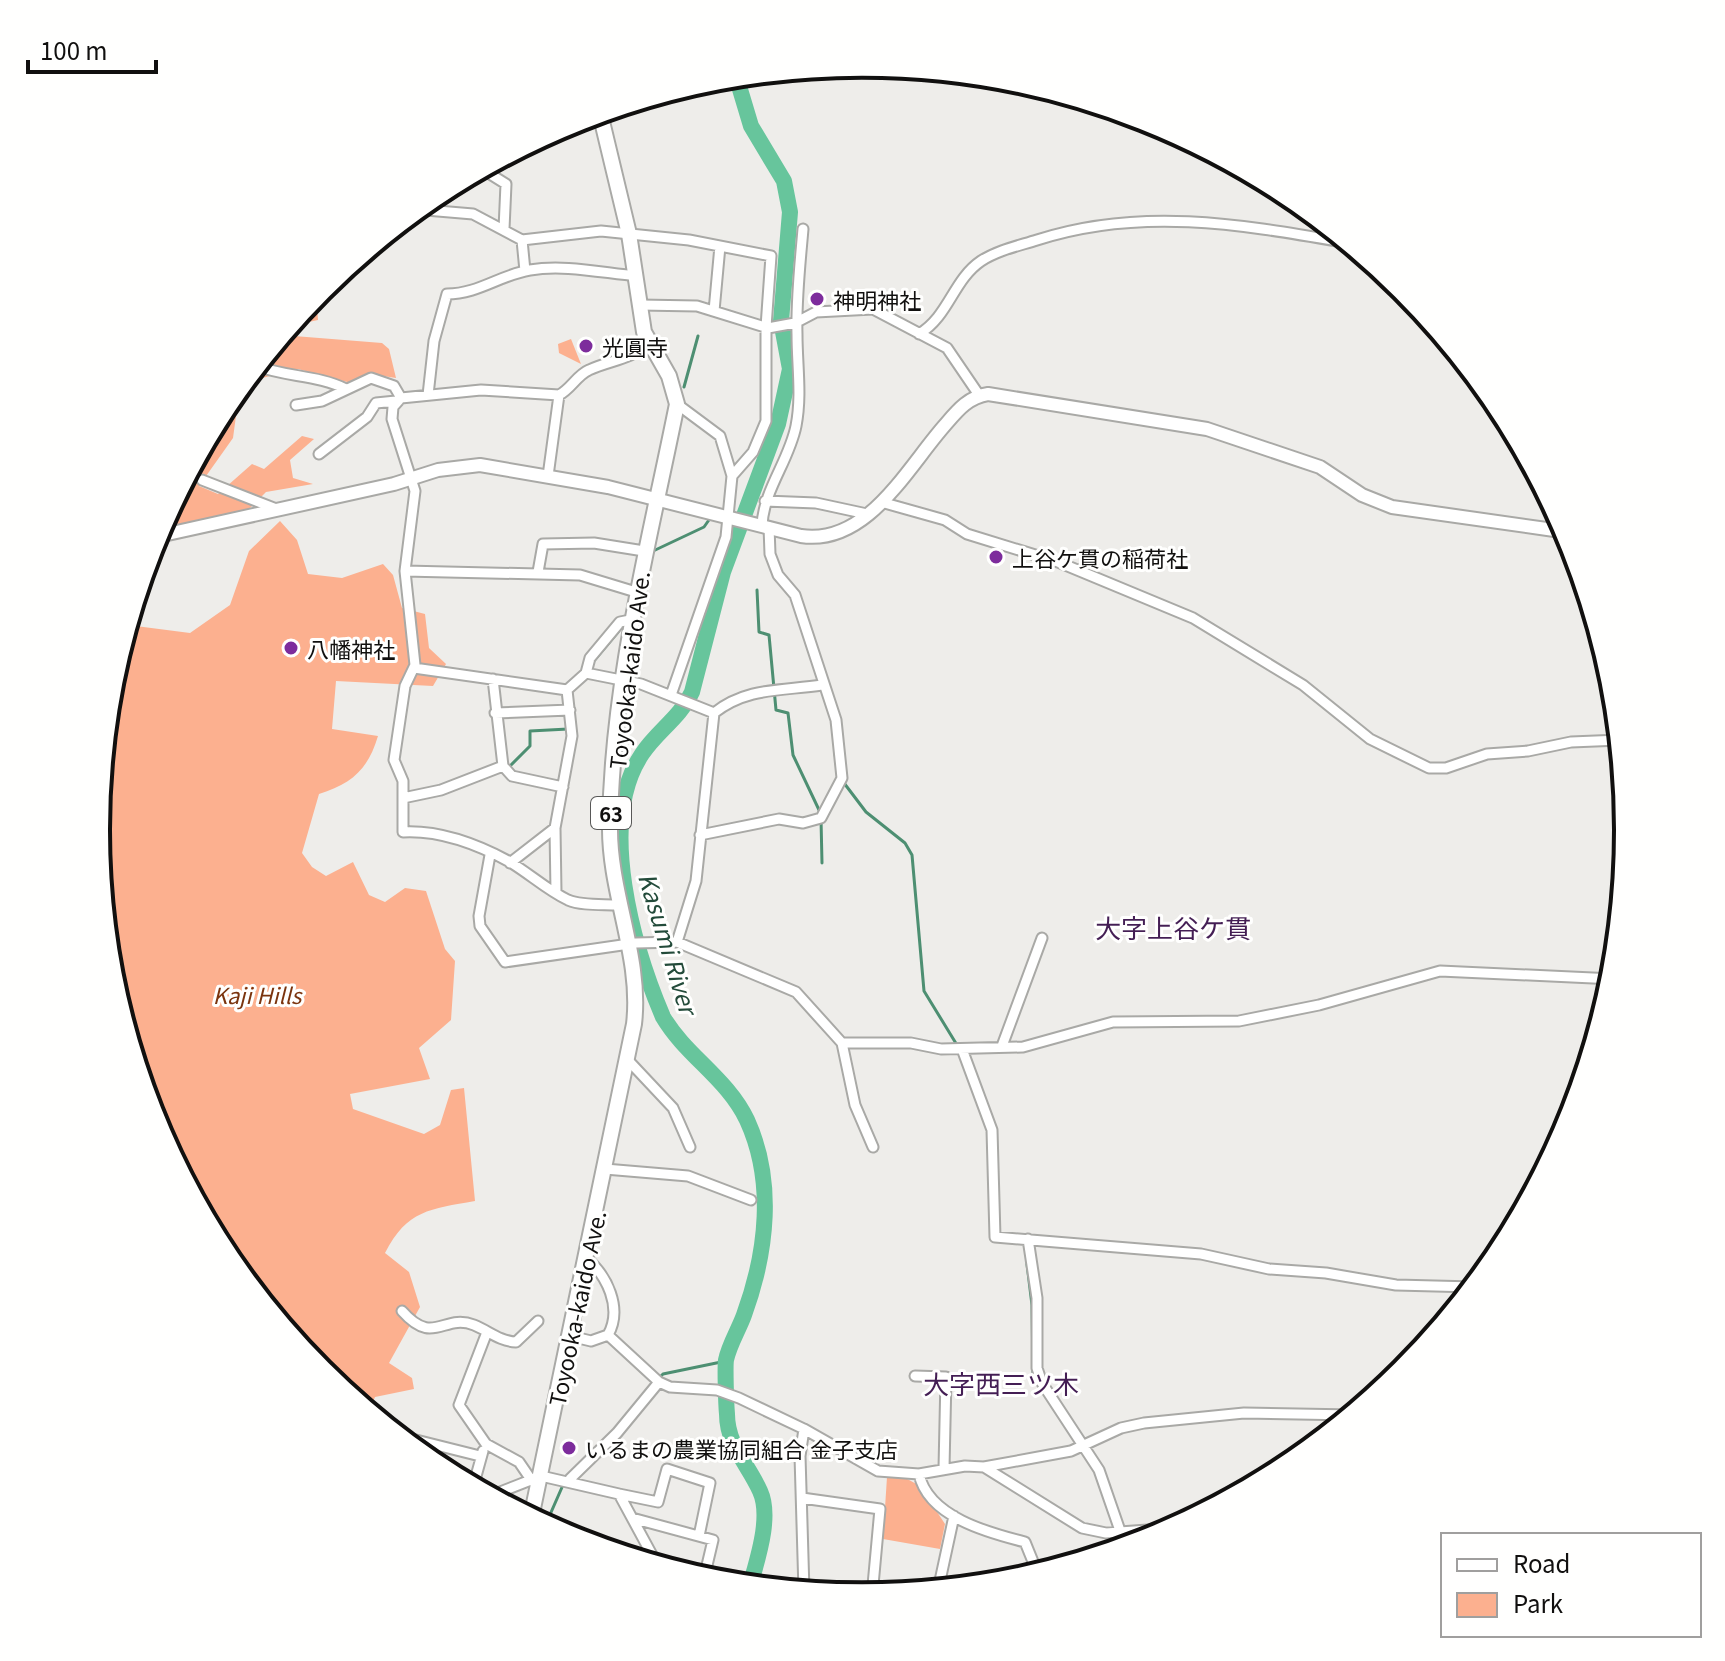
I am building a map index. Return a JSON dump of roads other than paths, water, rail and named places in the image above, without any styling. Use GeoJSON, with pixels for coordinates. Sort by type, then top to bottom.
{"type":"FeatureCollection","features":[{"type":"Feature","properties":{"kind":"main road"},"geometry":{"type":"LineString","coordinates":[[603,125],[629,234],[648,343],[669,376],[677,404]]}},
{"type":"Feature","properties":{"kind":"main road","name":"Toyooka-kaido Ave."},"geometry":{"type":"LineString","coordinates":[[532,1506],[536,1478],[605,1169],[637,996],[632,944],[618,905],[611,867],[610,824],[630,620],[677,404]]}},
{"type":"Feature","properties":{"kind":"street"},"geometry":{"type":"LineString","coordinates":[[493,176],[506,184],[504,229]]}},
{"type":"Feature","properties":{"kind":"street"},"geometry":{"type":"LineString","coordinates":[[436,211],[473,214],[522,240],[601,231],[720,246],[771,256],[766,421],[753,452],[732,476]]}},
{"type":"Feature","properties":{"kind":"street"},"geometry":{"type":"LineString","coordinates":[[919,334],[935,324],[978,263],[993,254],[1080,226],[1190,219],[1328,240]]}},
{"type":"Feature","properties":{"kind":"street"},"geometry":{"type":"LineString","coordinates":[[700,835],[779,819],[803,823],[821,818],[842,778],[836,720],[795,595],[778,575],[762,524],[765,501],[792,444],[797,424],[801,385],[796,323],[803,229]]}},
{"type":"Feature","properties":{"kind":"street"},"geometry":{"type":"LineString","coordinates":[[522,240],[525,271]]}},
{"type":"Feature","properties":{"kind":"street"},"geometry":{"type":"LineString","coordinates":[[714,311],[720,246]]}},
{"type":"Feature","properties":{"kind":"street"},"geometry":{"type":"LineString","coordinates":[[428,395],[434,341],[447,294],[467,294],[492,281],[525,271],[549,269],[637,276]]}},
{"type":"Feature","properties":{"kind":"street"},"geometry":{"type":"LineString","coordinates":[[640,305],[697,306],[767,328],[796,323],[816,312],[873,309],[955,356],[979,395]]}},
{"type":"Feature","properties":{"kind":"street"},"geometry":{"type":"LineString","coordinates":[[319,454],[367,417],[376,403],[481,390],[559,395],[573,386],[585,371],[632,356],[648,343]]}},
{"type":"Feature","properties":{"kind":"street"},"geometry":{"type":"LineString","coordinates":[[268,369],[321,379],[346,389]]}},
{"type":"Feature","properties":{"kind":"street"},"geometry":{"type":"LineString","coordinates":[[296,405],[322,401],[360,381],[379,379],[394,386],[399,400],[392,419],[407,455],[409,478],[415,491],[405,571],[414,668],[405,686],[394,760],[403,781],[403,832],[440,833],[510,863],[571,901],[618,905]]}},
{"type":"Feature","properties":{"kind":"street"},"geometry":{"type":"LineString","coordinates":[[172,533],[467,466],[548,476],[822,537],[852,527],[881,502],[960,408],[979,395],[1000,394],[1207,429],[1320,467],[1362,495],[1392,507],[1552,530]]}},
{"type":"Feature","properties":{"kind":"street"},"geometry":{"type":"LineString","coordinates":[[548,476],[559,395]]}},
{"type":"Feature","properties":{"kind":"street"},"geometry":{"type":"LineString","coordinates":[[671,695],[726,537],[732,476],[720,436],[677,404]]}},
{"type":"Feature","properties":{"kind":"street"},"geometry":{"type":"LineString","coordinates":[[202,480],[279,510]]}},
{"type":"Feature","properties":{"kind":"street"},"geometry":{"type":"LineString","coordinates":[[765,501],[816,503],[867,514]]}},
{"type":"Feature","properties":{"kind":"street"},"geometry":{"type":"LineString","coordinates":[[881,502],[945,520],[967,534],[1058,562],[1193,618],[1303,685],[1370,739],[1429,768],[1446,768],[1487,754],[1528,751],[1571,742],[1610,740]]}},
{"type":"Feature","properties":{"kind":"street"},"geometry":{"type":"LineString","coordinates":[[538,572],[543,544],[594,543],[644,551]]}},
{"type":"Feature","properties":{"kind":"street"},"geometry":{"type":"LineString","coordinates":[[405,571],[580,575],[636,592]]}},
{"type":"Feature","properties":{"kind":"street"},"geometry":{"type":"LineString","coordinates":[[567,690],[586,673],[590,658],[620,622],[630,620]]}},
{"type":"Feature","properties":{"kind":"street"},"geometry":{"type":"LineString","coordinates":[[414,668],[567,690]]}},
{"type":"Feature","properties":{"kind":"street"},"geometry":{"type":"LineString","coordinates":[[586,673],[622,679],[714,713],[750,692],[822,685]]}},
{"type":"Feature","properties":{"kind":"street"},"geometry":{"type":"LineString","coordinates":[[493,679],[503,766],[512,776],[563,787]]}},
{"type":"Feature","properties":{"kind":"street"},"geometry":{"type":"LineString","coordinates":[[556,892],[555,828],[572,736],[567,690]]}},
{"type":"Feature","properties":{"kind":"street"},"geometry":{"type":"LineString","coordinates":[[495,713],[570,710]]}},
{"type":"Feature","properties":{"kind":"street"},"geometry":{"type":"LineString","coordinates":[[677,942],[696,881],[716,725],[714,713]]}},
{"type":"Feature","properties":{"kind":"street"},"geometry":{"type":"LineString","coordinates":[[403,798],[441,790],[503,766]]}},
{"type":"Feature","properties":{"kind":"street"},"geometry":{"type":"LineString","coordinates":[[510,863],[555,828]]}},
{"type":"Feature","properties":{"kind":"street"},"geometry":{"type":"LineString","coordinates":[[490,855],[480,926],[505,962],[632,944],[677,942],[796,992],[842,1043],[855,1105],[873,1147]]}},
{"type":"Feature","properties":{"kind":"street"},"geometry":{"type":"LineString","coordinates":[[1002,1046],[1042,938]]}},
{"type":"Feature","properties":{"kind":"street"},"geometry":{"type":"LineString","coordinates":[[842,1043],[911,1043],[962,1049],[1032,1045],[1113,1022],[1239,1021],[1319,1005],[1426,972],[1601,979]]}},
{"type":"Feature","properties":{"kind":"street"},"geometry":{"type":"LineString","coordinates":[[962,1049],[992,1130],[995,1237],[1201,1254],[1269,1269],[1326,1273],[1396,1285],[1461,1287]]}},
{"type":"Feature","properties":{"kind":"street"},"geometry":{"type":"LineString","coordinates":[[626,1058],[673,1108],[690,1147]]}},
{"type":"Feature","properties":{"kind":"street"},"geometry":{"type":"LineString","coordinates":[[605,1169],[688,1176],[751,1200]]}},
{"type":"Feature","properties":{"kind":"street"},"geometry":{"type":"LineString","coordinates":[[1028,1239],[1037,1309],[1037,1368],[1042,1383],[1099,1470],[1121,1537]]}},
{"type":"Feature","properties":{"kind":"street"},"geometry":{"type":"LineString","coordinates":[[585,1257],[605,1278],[614,1308],[608,1335]]}},
{"type":"Feature","properties":{"kind":"street"},"geometry":{"type":"LineString","coordinates":[[402,1311],[420,1328],[429,1331],[471,1323],[504,1341],[516,1342],[538,1321]]}},
{"type":"Feature","properties":{"kind":"street"},"geometry":{"type":"LineString","coordinates":[[487,1332],[459,1405],[486,1444],[519,1462],[536,1478]]}},
{"type":"Feature","properties":{"kind":"street"},"geometry":{"type":"LineString","coordinates":[[570,1336],[591,1341],[608,1335]]}},
{"type":"Feature","properties":{"kind":"street"},"geometry":{"type":"LineString","coordinates":[[608,1335],[657,1380],[670,1387],[717,1390],[739,1398],[804,1429],[878,1471],[919,1474],[944,1468],[984,1467],[1086,1446],[1133,1424],[1164,1420],[1244,1413],[1336,1415]]}},
{"type":"Feature","properties":{"kind":"street"},"geometry":{"type":"LineString","coordinates":[[915,1376],[946,1377],[944,1468]]}},
{"type":"Feature","properties":{"kind":"street"},"geometry":{"type":"LineString","coordinates":[[570,1479],[617,1433],[657,1380]]}},
{"type":"Feature","properties":{"kind":"street"},"geometry":{"type":"LineString","coordinates":[[804,1429],[800,1456],[804,1580]]}},
{"type":"Feature","properties":{"kind":"street"},"geometry":{"type":"LineString","coordinates":[[425,1442],[480,1456]]}},
{"type":"Feature","properties":{"kind":"street"},"geometry":{"type":"LineString","coordinates":[[476,1476],[486,1444]]}},
{"type":"Feature","properties":{"kind":"street"},"geometry":{"type":"LineString","coordinates":[[984,1467],[1071,1523],[1092,1531],[1135,1532]]}},
{"type":"Feature","properties":{"kind":"street"},"geometry":{"type":"LineString","coordinates":[[503,1491],[536,1478],[570,1479],[658,1502],[667,1469],[710,1483],[699,1536]]}},
{"type":"Feature","properties":{"kind":"street"},"geometry":{"type":"LineString","coordinates":[[919,1474],[929,1496],[954,1516],[989,1533],[1025,1542],[1033,1563]]}},
{"type":"Feature","properties":{"kind":"street"},"geometry":{"type":"LineString","coordinates":[[619,1494],[650,1552]]}},
{"type":"Feature","properties":{"kind":"street"},"geometry":{"type":"LineString","coordinates":[[802,1498],[880,1509],[873,1583]]}},
{"type":"Feature","properties":{"kind":"street"},"geometry":{"type":"LineString","coordinates":[[940,1579],[954,1516]]}},
{"type":"Feature","properties":{"kind":"street"},"geometry":{"type":"LineString","coordinates":[[632,1518],[713,1540],[707,1567]]}},
{"type":"Feature","properties":{"kind":"waterway","name":"Kasumi River"},"geometry":{"type":"LineString","coordinates":[[740,88],[751,126],[784,181],[790,212],[781,321],[790,369],[778,424],[723,572],[692,692],[642,754],[629,782],[622,814],[621,849],[631,922],[663,1017],[683,1044],[739,1105],[756,1143],[762,1167],[765,1217],[758,1267],[726,1364],[730,1435],[763,1501],[764,1526],[753,1575]]}},
{"type":"Feature","properties":{"kind":"waterway"},"geometry":{"type":"LineString","coordinates":[[684,387],[698,336]]}},
{"type":"Feature","properties":{"kind":"waterway"},"geometry":{"type":"LineString","coordinates":[[651,552],[704,527],[711,517]]}},
{"type":"Feature","properties":{"kind":"waterway"},"geometry":{"type":"LineString","coordinates":[[757,590],[759,632],[769,635],[776,710],[788,713],[793,755],[820,812]]}},
{"type":"Feature","properties":{"kind":"waterway"},"geometry":{"type":"LineString","coordinates":[[592,663],[618,632]]}},
{"type":"Feature","properties":{"kind":"waterway"},"geometry":{"type":"LineString","coordinates":[[806,642],[826,703]]}},
{"type":"Feature","properties":{"kind":"waterway"},"geometry":{"type":"LineString","coordinates":[[507,769],[530,746],[530,731],[568,729]]}},
{"type":"Feature","properties":{"kind":"waterway"},"geometry":{"type":"LineString","coordinates":[[835,753],[837,769]]}},
{"type":"Feature","properties":{"kind":"waterway"},"geometry":{"type":"LineString","coordinates":[[844,783],[866,812],[905,843],[912,855],[924,991],[957,1045]]}},
{"type":"Feature","properties":{"kind":"waterway"},"geometry":{"type":"LineString","coordinates":[[821,819],[822,863]]}},
{"type":"Feature","properties":{"kind":"waterway"},"geometry":{"type":"LineString","coordinates":[[1027,1264],[1032,1305],[1033,1372],[1053,1407]]}},
{"type":"Feature","properties":{"kind":"waterway"},"geometry":{"type":"LineString","coordinates":[[644,1393],[663,1374],[726,1361]]}},
{"type":"Feature","properties":{"kind":"waterway"},"geometry":{"type":"LineString","coordinates":[[550,1514],[563,1485]]}},
{"type":"Feature","properties":{"kind":"waterway"},"geometry":{"type":"LineString","coordinates":[[1105,1500],[1118,1538]]}},
{"type":"Feature","properties":{"kind":"place","name":"神明神社"},"geometry":{"type":"Point","coordinates":[817,299]}},
{"type":"Feature","properties":{"kind":"place","name":"光圓寺"},"geometry":{"type":"Point","coordinates":[586,346]}},
{"type":"Feature","properties":{"kind":"place","name":"上谷ケ貫の稲荷社"},"geometry":{"type":"Point","coordinates":[996,557]}},
{"type":"Feature","properties":{"kind":"place","name":"八幡神社"},"geometry":{"type":"Point","coordinates":[291,648]}},
{"type":"Feature","properties":{"kind":"place","name":"いるまの農業協同組合 金子支店"},"geometry":{"type":"Point","coordinates":[569,1448]}},
{"type":"Feature","properties":{"kind":"district","name":"大字上谷ケ貫"},"geometry":{"type":"Point","coordinates":[1173,926]}},
{"type":"Feature","properties":{"kind":"district","name":"大字西三ツ木"},"geometry":{"type":"Point","coordinates":[1001,1382]}},
{"type":"Feature","properties":{"kind":"park label","name":"Kaji Hills"},"geometry":{"type":"Point","coordinates":[257,994]}}]}
